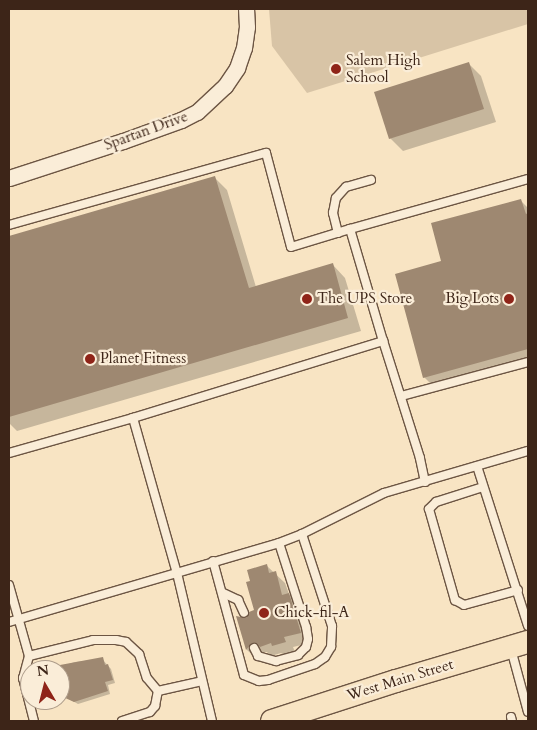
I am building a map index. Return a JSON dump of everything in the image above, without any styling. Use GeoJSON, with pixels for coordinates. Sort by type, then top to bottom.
{"type":"FeatureCollection","features":[{"type":"Feature","properties":{"kind":"main road","name":"West Main Street"},"geometry":{"type":"LineString","coordinates":[[272,721],[519,644]]}},
{"type":"Feature","properties":{"kind":"street","name":"Spartan Drive"},"geometry":{"type":"LineString","coordinates":[[9,178],[123,141],[181,120],[197,112],[225,86],[236,68],[244,48],[247,27],[246,9]]}},
{"type":"Feature","properties":{"kind":"lane"},"geometry":{"type":"LineString","coordinates":[[9,225],[266,153],[291,247],[528,179]]}},
{"type":"Feature","properties":{"kind":"lane"},"geometry":{"type":"LineString","coordinates":[[338,233],[333,213],[336,198],[346,187],[371,180]]}},
{"type":"Feature","properties":{"kind":"lane"},"geometry":{"type":"LineString","coordinates":[[350,229],[420,458],[424,482]]}},
{"type":"Feature","properties":{"kind":"lane"},"geometry":{"type":"LineString","coordinates":[[9,453],[134,418],[383,341]]}},
{"type":"Feature","properties":{"kind":"lane"},"geometry":{"type":"LineString","coordinates":[[400,396],[528,362]]}},
{"type":"Feature","properties":{"kind":"lane"},"geometry":{"type":"LineString","coordinates":[[134,418],[177,572],[212,721]]}},
{"type":"Feature","properties":{"kind":"lane"},"geometry":{"type":"LineString","coordinates":[[9,622],[280,543],[302,534],[369,499],[528,451]]}},
{"type":"Feature","properties":{"kind":"lane"},"geometry":{"type":"LineString","coordinates":[[477,466],[528,626]]}},
{"type":"Feature","properties":{"kind":"lane"},"geometry":{"type":"LineString","coordinates":[[483,487],[436,502],[429,509],[455,600],[464,605],[518,590]]}},
{"type":"Feature","properties":{"kind":"lane"},"geometry":{"type":"LineString","coordinates":[[213,561],[244,675],[259,681],[268,680],[314,664],[324,657],[331,648],[332,626],[302,534]]}},
{"type":"Feature","properties":{"kind":"lane"},"geometry":{"type":"LineString","coordinates":[[254,648],[258,656],[276,660],[298,655],[306,647],[306,627],[280,543]]}},
{"type":"Feature","properties":{"kind":"lane"},"geometry":{"type":"LineString","coordinates":[[9,585],[29,656],[23,678],[34,721]]}},
{"type":"Feature","properties":{"kind":"lane"},"geometry":{"type":"LineString","coordinates":[[223,593],[238,600],[244,613]]}},
{"type":"Feature","properties":{"kind":"lane"},"geometry":{"type":"LineString","coordinates":[[29,656],[93,640],[126,642],[139,654],[147,678],[158,691]]}},
{"type":"Feature","properties":{"kind":"lane"},"geometry":{"type":"LineString","coordinates":[[519,644],[528,712]]}},
{"type":"Feature","properties":{"kind":"lane"},"geometry":{"type":"LineString","coordinates":[[158,691],[202,682]]}},
{"type":"Feature","properties":{"kind":"lane"},"geometry":{"type":"LineString","coordinates":[[122,721],[150,712],[154,706],[158,691]]}},
{"type":"Feature","properties":{"kind":"shaded area","name":"Salem High School"},"geometry":{"type":"Polygon","coordinates":[[[269,9],[528,9],[528,24],[307,93],[272,46],[269,9]]]}},
{"type":"Feature","properties":{"kind":"building"},"geometry":{"type":"Polygon","coordinates":[[[469,62],[484,109],[389,139],[374,92],[469,62]]]}},
{"type":"Feature","properties":{"kind":"building"},"geometry":{"type":"Polygon","coordinates":[[[215,176],[249,288],[333,263],[348,318],[9,417],[9,236],[215,176]]]}},
{"type":"Feature","properties":{"kind":"building"},"geometry":{"type":"Polygon","coordinates":[[[521,199],[526,214],[528,213],[528,349],[423,378],[395,274],[441,261],[431,223],[521,199]]]}},
{"type":"Feature","properties":{"kind":"building"},"geometry":{"type":"Polygon","coordinates":[[[267,564],[269,573],[276,571],[282,595],[289,593],[301,633],[284,637],[286,642],[272,646],[271,643],[260,647],[257,643],[252,643],[246,650],[236,616],[246,618],[249,612],[254,610],[246,582],[250,581],[247,570],[267,564]]]}},
{"type":"Feature","properties":{"kind":"building"},"geometry":{"type":"Polygon","coordinates":[[[103,657],[105,665],[108,664],[113,680],[105,682],[108,691],[74,702],[70,700],[70,663],[103,657]]]}},
{"type":"Feature","properties":{"kind":"place","name":"Salem High School"},"geometry":{"type":"Point","coordinates":[336,69]}},
{"type":"Feature","properties":{"kind":"place","name":"The UPS Store"},"geometry":{"type":"Point","coordinates":[307,299]}},
{"type":"Feature","properties":{"kind":"place","name":"Big Lots"},"geometry":{"type":"Point","coordinates":[509,299]}},
{"type":"Feature","properties":{"kind":"place","name":"Planet Fitness"},"geometry":{"type":"Point","coordinates":[90,359]}},
{"type":"Feature","properties":{"kind":"place","name":"Chick-fil-A"},"geometry":{"type":"Point","coordinates":[264,613]}}]}
